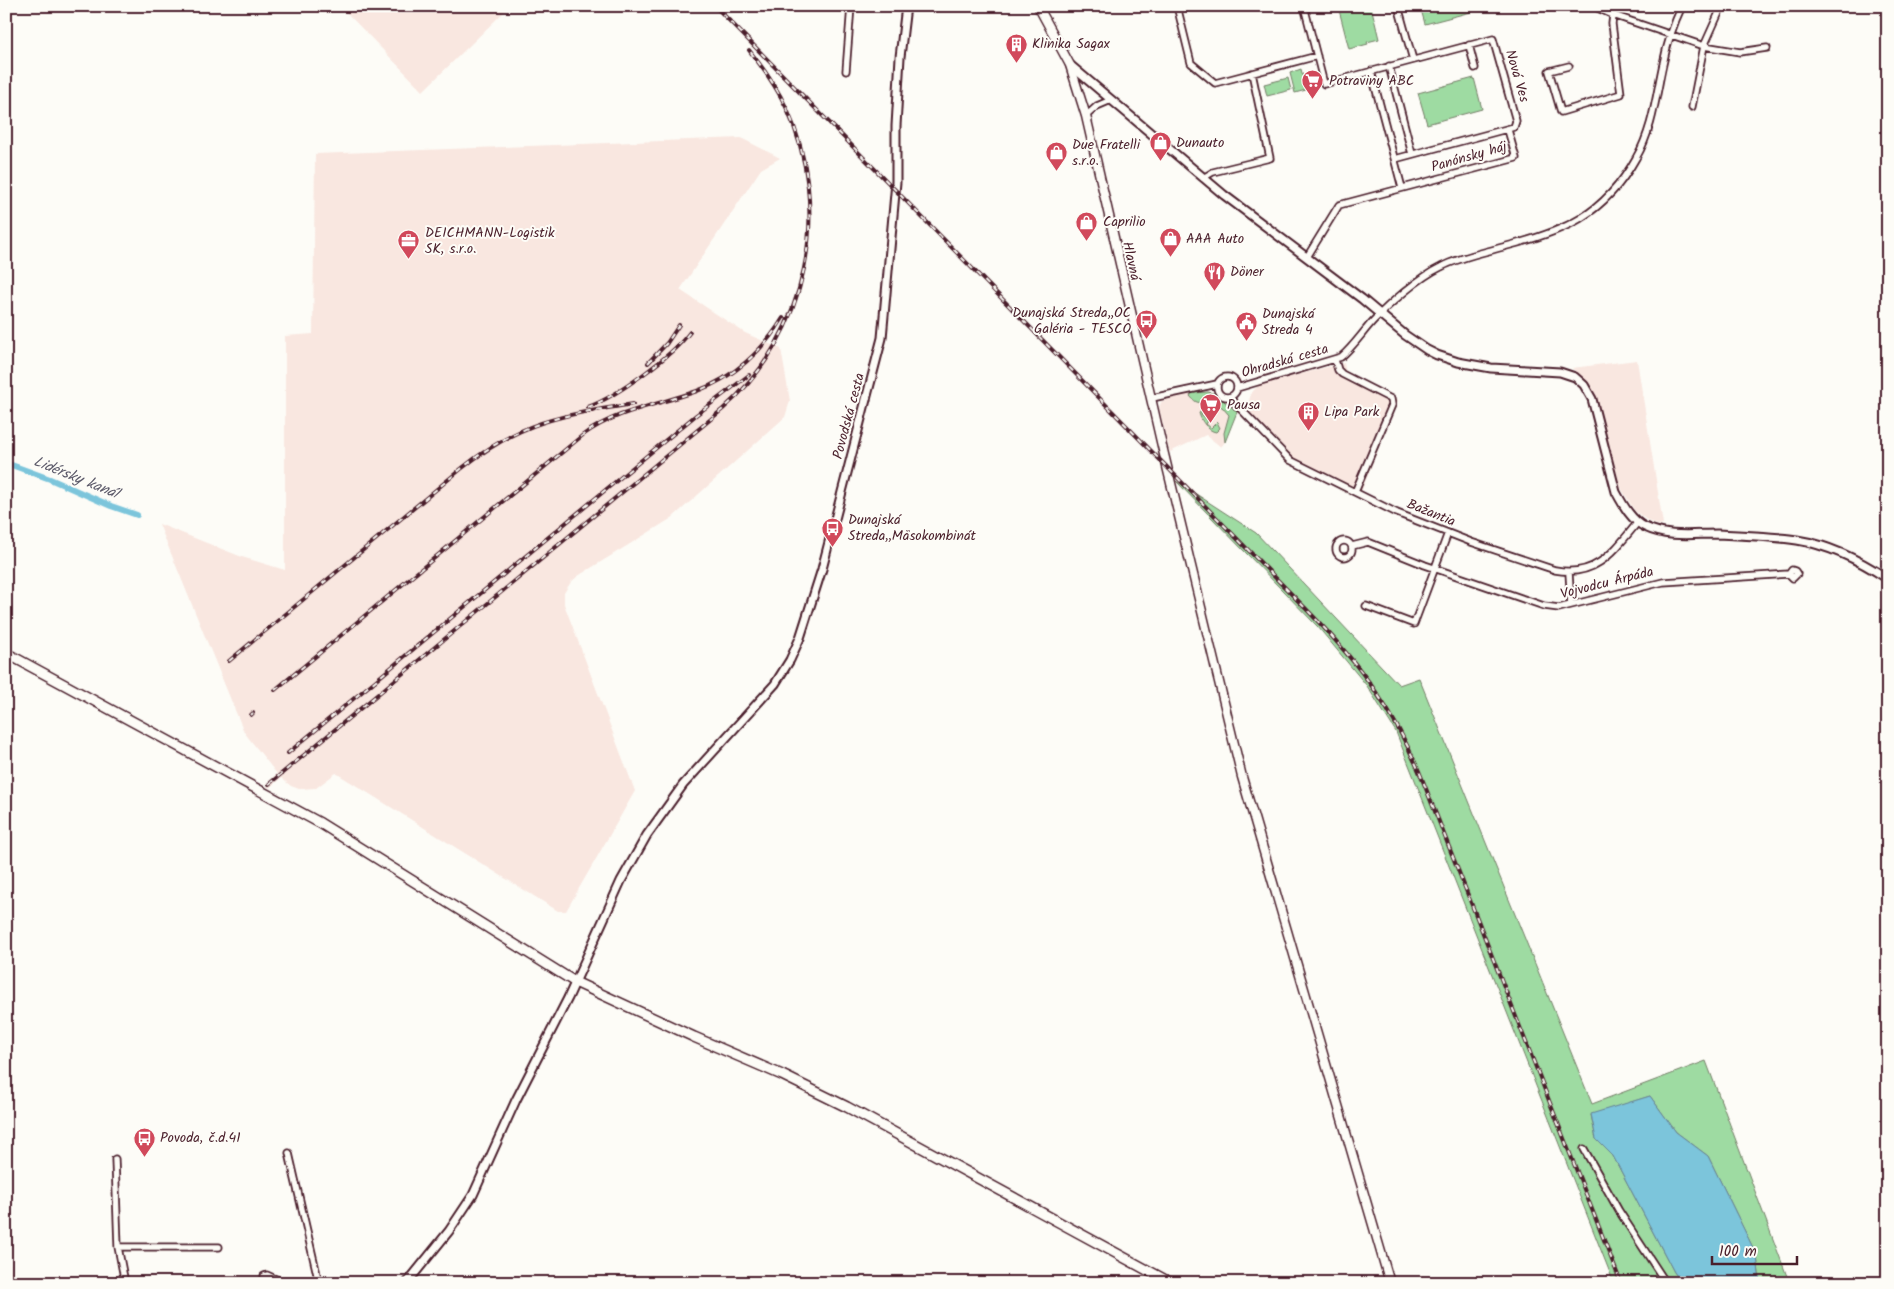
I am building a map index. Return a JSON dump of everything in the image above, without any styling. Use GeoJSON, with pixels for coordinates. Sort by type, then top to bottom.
{"type":"FeatureCollection","features":[{"type":"Feature","properties":{"kind":"main road","name":"Hlavná"},"geometry":{"type":"LineString","coordinates":[[1038,6],[1070,65],[1086,116],[1242,776],[1390,1283]]}},
{"type":"Feature","properties":{"kind":"main road"},"geometry":{"type":"LineString","coordinates":[[6,653],[320,823],[575,982],[782,1075],[847,1107],[1171,1283]]}},
{"type":"Feature","properties":{"kind":"street"},"geometry":{"type":"LineString","coordinates":[[846,71],[851,6]]}},
{"type":"Feature","properties":{"kind":"street","name":"Povodská cesta"},"geometry":{"type":"LineString","coordinates":[[407,1283],[449,1231],[473,1195],[516,1100],[575,982],[621,881],[647,835],[683,785],[764,697],[782,674],[800,638],[822,569],[882,338],[896,182],[896,126],[900,56],[906,6]]}},
{"type":"Feature","properties":{"kind":"street"},"geometry":{"type":"LineString","coordinates":[[1178,6],[1191,63],[1215,83],[1317,56]]}},
{"type":"Feature","properties":{"kind":"street","name":"Nová Ves"},"geometry":{"type":"LineString","coordinates":[[1304,6],[1324,84],[1493,39],[1516,121],[1514,127],[1508,130]]}},
{"type":"Feature","properties":{"kind":"street"},"geometry":{"type":"LineString","coordinates":[[1398,6],[1413,60]]}},
{"type":"Feature","properties":{"kind":"street"},"geometry":{"type":"LineString","coordinates":[[1594,6],[1613,15],[1704,46],[1740,52],[1766,48]]}},
{"type":"Feature","properties":{"kind":"street"},"geometry":{"type":"LineString","coordinates":[[1568,66],[1549,71],[1561,112],[1621,94],[1612,24],[1617,6]]}},
{"type":"Feature","properties":{"kind":"street","name":"Ohradská cesta"},"geometry":{"type":"LineString","coordinates":[[1237,388],[1335,360],[1350,350],[1380,314],[1423,278],[1441,266],[1564,228],[1588,214],[1609,196],[1626,175],[1646,137],[1655,107],[1670,34],[1682,6]]}},
{"type":"Feature","properties":{"kind":"street"},"geometry":{"type":"LineString","coordinates":[[1692,108],[1704,46],[1722,6]]}},
{"type":"Feature","properties":{"kind":"street"},"geometry":{"type":"LineString","coordinates":[[1469,45],[1475,68]]}},
{"type":"Feature","properties":{"kind":"street"},"geometry":{"type":"LineString","coordinates":[[1070,65],[1244,211],[1307,257],[1405,335],[1436,355],[1458,362],[1490,368],[1560,372],[1575,378],[1584,385],[1592,399],[1616,492],[1623,506],[1644,527],[1663,534],[1760,535],[1799,540],[1839,552],[1888,579]]}},
{"type":"Feature","properties":{"kind":"street"},"geometry":{"type":"LineString","coordinates":[[1388,66],[1412,154]]}},
{"type":"Feature","properties":{"kind":"street"},"geometry":{"type":"LineString","coordinates":[[1371,71],[1402,188]]}},
{"type":"Feature","properties":{"kind":"street"},"geometry":{"type":"LineString","coordinates":[[1203,178],[1213,172],[1270,158],[1252,73]]}},
{"type":"Feature","properties":{"kind":"street"},"geometry":{"type":"LineString","coordinates":[[1086,116],[1097,106],[1111,100]]}},
{"type":"Feature","properties":{"kind":"street"},"geometry":{"type":"LineString","coordinates":[[1395,162],[1412,154],[1508,130]]}},
{"type":"Feature","properties":{"kind":"street","name":"Panónsky háj"},"geometry":{"type":"LineString","coordinates":[[1307,257],[1339,205],[1516,158],[1508,130]]}},
{"type":"Feature","properties":{"kind":"street"},"geometry":{"type":"LineString","coordinates":[[1335,360],[1338,370],[1342,374],[1391,399],[1392,402],[1355,492]]}},
{"type":"Feature","properties":{"kind":"street"},"geometry":{"type":"LineString","coordinates":[[1230,378],[1235,382],[1237,388],[1233,395],[1229,397],[1219,394],[1217,384],[1220,379],[1230,378]]}},
{"type":"Feature","properties":{"kind":"street"},"geometry":{"type":"LineString","coordinates":[[1152,398],[1217,384]]}},
{"type":"Feature","properties":{"kind":"street","name":"Bažantia"},"geometry":{"type":"LineString","coordinates":[[1229,397],[1290,460],[1397,513],[1541,566],[1569,573],[1586,570],[1604,560],[1638,522]]}},
{"type":"Feature","properties":{"kind":"street"},"geometry":{"type":"LineString","coordinates":[[1366,606],[1414,624],[1448,533]]}},
{"type":"Feature","properties":{"kind":"street","name":"Vojvodcu Árpáda"},"geometry":{"type":"LineString","coordinates":[[1352,546],[1368,542],[1434,568],[1544,606],[1559,608],[1663,582],[1789,574]]}},
{"type":"Feature","properties":{"kind":"street"},"geometry":{"type":"LineString","coordinates":[[1569,573],[1571,605]]}},
{"type":"Feature","properties":{"kind":"street"},"geometry":{"type":"LineString","coordinates":[[1584,1149],[1619,1211],[1666,1283]]}},
{"type":"Feature","properties":{"kind":"street"},"geometry":{"type":"LineString","coordinates":[[289,1154],[319,1283]]}},
{"type":"Feature","properties":{"kind":"street"},"geometry":{"type":"LineString","coordinates":[[115,1158],[118,1247],[125,1283]]}},
{"type":"Feature","properties":{"kind":"street"},"geometry":{"type":"LineString","coordinates":[[118,1247],[219,1247]]}},
{"type":"Feature","properties":{"kind":"street"},"geometry":{"type":"LineString","coordinates":[[264,1283],[264,1276],[267,1275],[285,1283]]}},
{"type":"Feature","properties":{"kind":"shaded area"},"geometry":{"type":"Polygon","coordinates":[[[340,6],[510,6],[423,91],[340,6]]]}},
{"type":"Feature","properties":{"kind":"shaded area"},"geometry":{"type":"Polygon","coordinates":[[[741,138],[780,158],[761,169],[680,290],[745,333],[781,349],[790,401],[785,417],[672,518],[578,576],[571,582],[564,593],[564,604],[635,791],[566,911],[558,911],[336,773],[316,788],[299,789],[291,786],[281,778],[269,788],[266,784],[277,774],[244,732],[159,524],[242,557],[285,570],[285,336],[313,334],[315,154],[741,138]]]}},
{"type":"Feature","properties":{"kind":"shaded area"},"geometry":{"type":"Polygon","coordinates":[[[1637,360],[1663,524],[1658,525],[1648,521],[1635,511],[1621,488],[1591,386],[1572,368],[1637,360]]]}},
{"type":"Feature","properties":{"kind":"shaded area"},"geometry":{"type":"Polygon","coordinates":[[[1344,363],[1346,373],[1398,400],[1359,497],[1300,468],[1252,416],[1248,405],[1251,393],[1260,384],[1344,363]]]}},
{"type":"Feature","properties":{"kind":"shaded area"},"geometry":{"type":"Polygon","coordinates":[[[1208,392],[1216,394],[1237,412],[1225,442],[1221,447],[1206,435],[1170,452],[1159,408],[1161,402],[1171,397],[1208,392]]]}},
{"type":"Feature","properties":{"kind":"shaded area"},"geometry":{"type":"Polygon","coordinates":[[[6,1237],[13,1283],[6,1283],[6,1237]]]}},
{"type":"Feature","properties":{"kind":"green space"},"geometry":{"type":"Polygon","coordinates":[[[1338,6],[1371,6],[1379,39],[1349,49],[1338,6]]]}},
{"type":"Feature","properties":{"kind":"green space"},"geometry":{"type":"Polygon","coordinates":[[[1420,6],[1469,6],[1471,12],[1425,24],[1420,6]]]}},
{"type":"Feature","properties":{"kind":"green space"},"geometry":{"type":"Polygon","coordinates":[[[1301,69],[1306,90],[1295,93],[1290,73],[1301,69]]]}},
{"type":"Feature","properties":{"kind":"green space"},"geometry":{"type":"Polygon","coordinates":[[[1288,78],[1291,90],[1267,96],[1264,84],[1288,78]]]}},
{"type":"Feature","properties":{"kind":"green space"},"geometry":{"type":"Polygon","coordinates":[[[1474,78],[1482,109],[1427,124],[1418,93],[1474,78]]]}},
{"type":"Feature","properties":{"kind":"green space"},"geometry":{"type":"Polygon","coordinates":[[[1208,392],[1216,394],[1237,412],[1225,442],[1224,433],[1229,415],[1222,407],[1212,401],[1196,402],[1190,396],[1192,393],[1208,392]]]}},
{"type":"Feature","properties":{"kind":"green space"},"geometry":{"type":"Polygon","coordinates":[[[1203,410],[1201,414],[1208,421],[1206,424],[1211,428],[1217,422],[1220,428],[1216,432],[1210,430],[1203,422],[1199,413],[1203,410]]]}},
{"type":"Feature","properties":{"kind":"green space"},"geometry":{"type":"Polygon","coordinates":[[[1176,481],[1256,533],[1399,685],[1419,678],[1592,1104],[1706,1061],[1788,1279],[1786,1283],[1760,1283],[1757,1256],[1708,1156],[1676,1132],[1650,1096],[1591,1115],[1596,1139],[1613,1156],[1674,1272],[1682,1283],[1614,1283],[1396,732],[1367,686],[1318,627],[1176,481]]]}},
{"type":"Feature","properties":{"kind":"water"},"geometry":{"type":"Polygon","coordinates":[[[1650,1096],[1676,1132],[1708,1156],[1757,1256],[1760,1283],[1682,1283],[1674,1272],[1613,1156],[1596,1139],[1591,1114],[1650,1096]]]}},
{"type":"Feature","properties":{"kind":"waterway","name":"Lidérsky kanál"},"geometry":{"type":"LineString","coordinates":[[6,463],[137,515]]}},
{"type":"Feature","properties":{"kind":"railway"},"geometry":{"type":"LineString","coordinates":[[715,6],[1312,615],[1346,653],[1375,690],[1388,710],[1421,776],[1621,1283]]}},
{"type":"Feature","properties":{"kind":"railway"},"geometry":{"type":"LineString","coordinates":[[269,784],[723,409],[752,379],[775,345],[793,308],[804,268],[809,228],[808,187],[800,146],[786,107],[769,77],[749,50]]}},
{"type":"Feature","properties":{"kind":"railway"},"geometry":{"type":"LineString","coordinates":[[275,690],[583,435],[624,414],[697,391],[723,379],[746,362],[766,342],[783,318]]}},
{"type":"Feature","properties":{"kind":"railway"},"geometry":{"type":"LineString","coordinates":[[648,363],[667,343],[679,325]]}},
{"type":"Feature","properties":{"kind":"railway"},"geometry":{"type":"LineString","coordinates":[[588,407],[600,402],[643,375],[682,342],[690,332]]}},
{"type":"Feature","properties":{"kind":"railway"},"geometry":{"type":"LineString","coordinates":[[288,753],[696,415],[749,375]]}},
{"type":"Feature","properties":{"kind":"railway"},"geometry":{"type":"LineString","coordinates":[[229,661],[482,453],[523,430],[543,423],[584,412],[633,404]]}},
{"type":"Feature","properties":{"kind":"place","name":"Klinika Sagax"},"geometry":{"type":"Point","coordinates":[1016,63]}},
{"type":"Feature","properties":{"kind":"place","name":"Potraviny ABC"},"geometry":{"type":"Point","coordinates":[1313,100]}},
{"type":"Feature","properties":{"kind":"place","name":"Dunauto"},"geometry":{"type":"Point","coordinates":[1160,162]}},
{"type":"Feature","properties":{"kind":"place","name":"Due Fratelli s.r.o."},"geometry":{"type":"Point","coordinates":[1056,172]}},
{"type":"Feature","properties":{"kind":"place","name":"Caprilio"},"geometry":{"type":"Point","coordinates":[1087,241]}},
{"type":"Feature","properties":{"kind":"place","name":"AAA Auto"},"geometry":{"type":"Point","coordinates":[1170,258]}},
{"type":"Feature","properties":{"kind":"place","name":"DEICHMANN-Logistik SK, s.r.o."},"geometry":{"type":"Point","coordinates":[409,260]}},
{"type":"Feature","properties":{"kind":"place","name":"Döner"},"geometry":{"type":"Point","coordinates":[1214,291]}},
{"type":"Feature","properties":{"kind":"place","name":"Dunajská Streda,,OC Galéria - TESCO"},"geometry":{"type":"Point","coordinates":[1147,340]}},
{"type":"Feature","properties":{"kind":"place","name":"Dunajská Streda 4"},"geometry":{"type":"Point","coordinates":[1246,341]}},
{"type":"Feature","properties":{"kind":"place","name":"Pausa"},"geometry":{"type":"Point","coordinates":[1211,424]}},
{"type":"Feature","properties":{"kind":"place","name":"Lipa Park"},"geometry":{"type":"Point","coordinates":[1308,431]}},
{"type":"Feature","properties":{"kind":"place","name":"Dunajská Streda,,Mäsokombinát"},"geometry":{"type":"Point","coordinates":[832,547]}},
{"type":"Feature","properties":{"kind":"place","name":"Povoda, č.d.41"},"geometry":{"type":"Point","coordinates":[144,1157]}}]}
